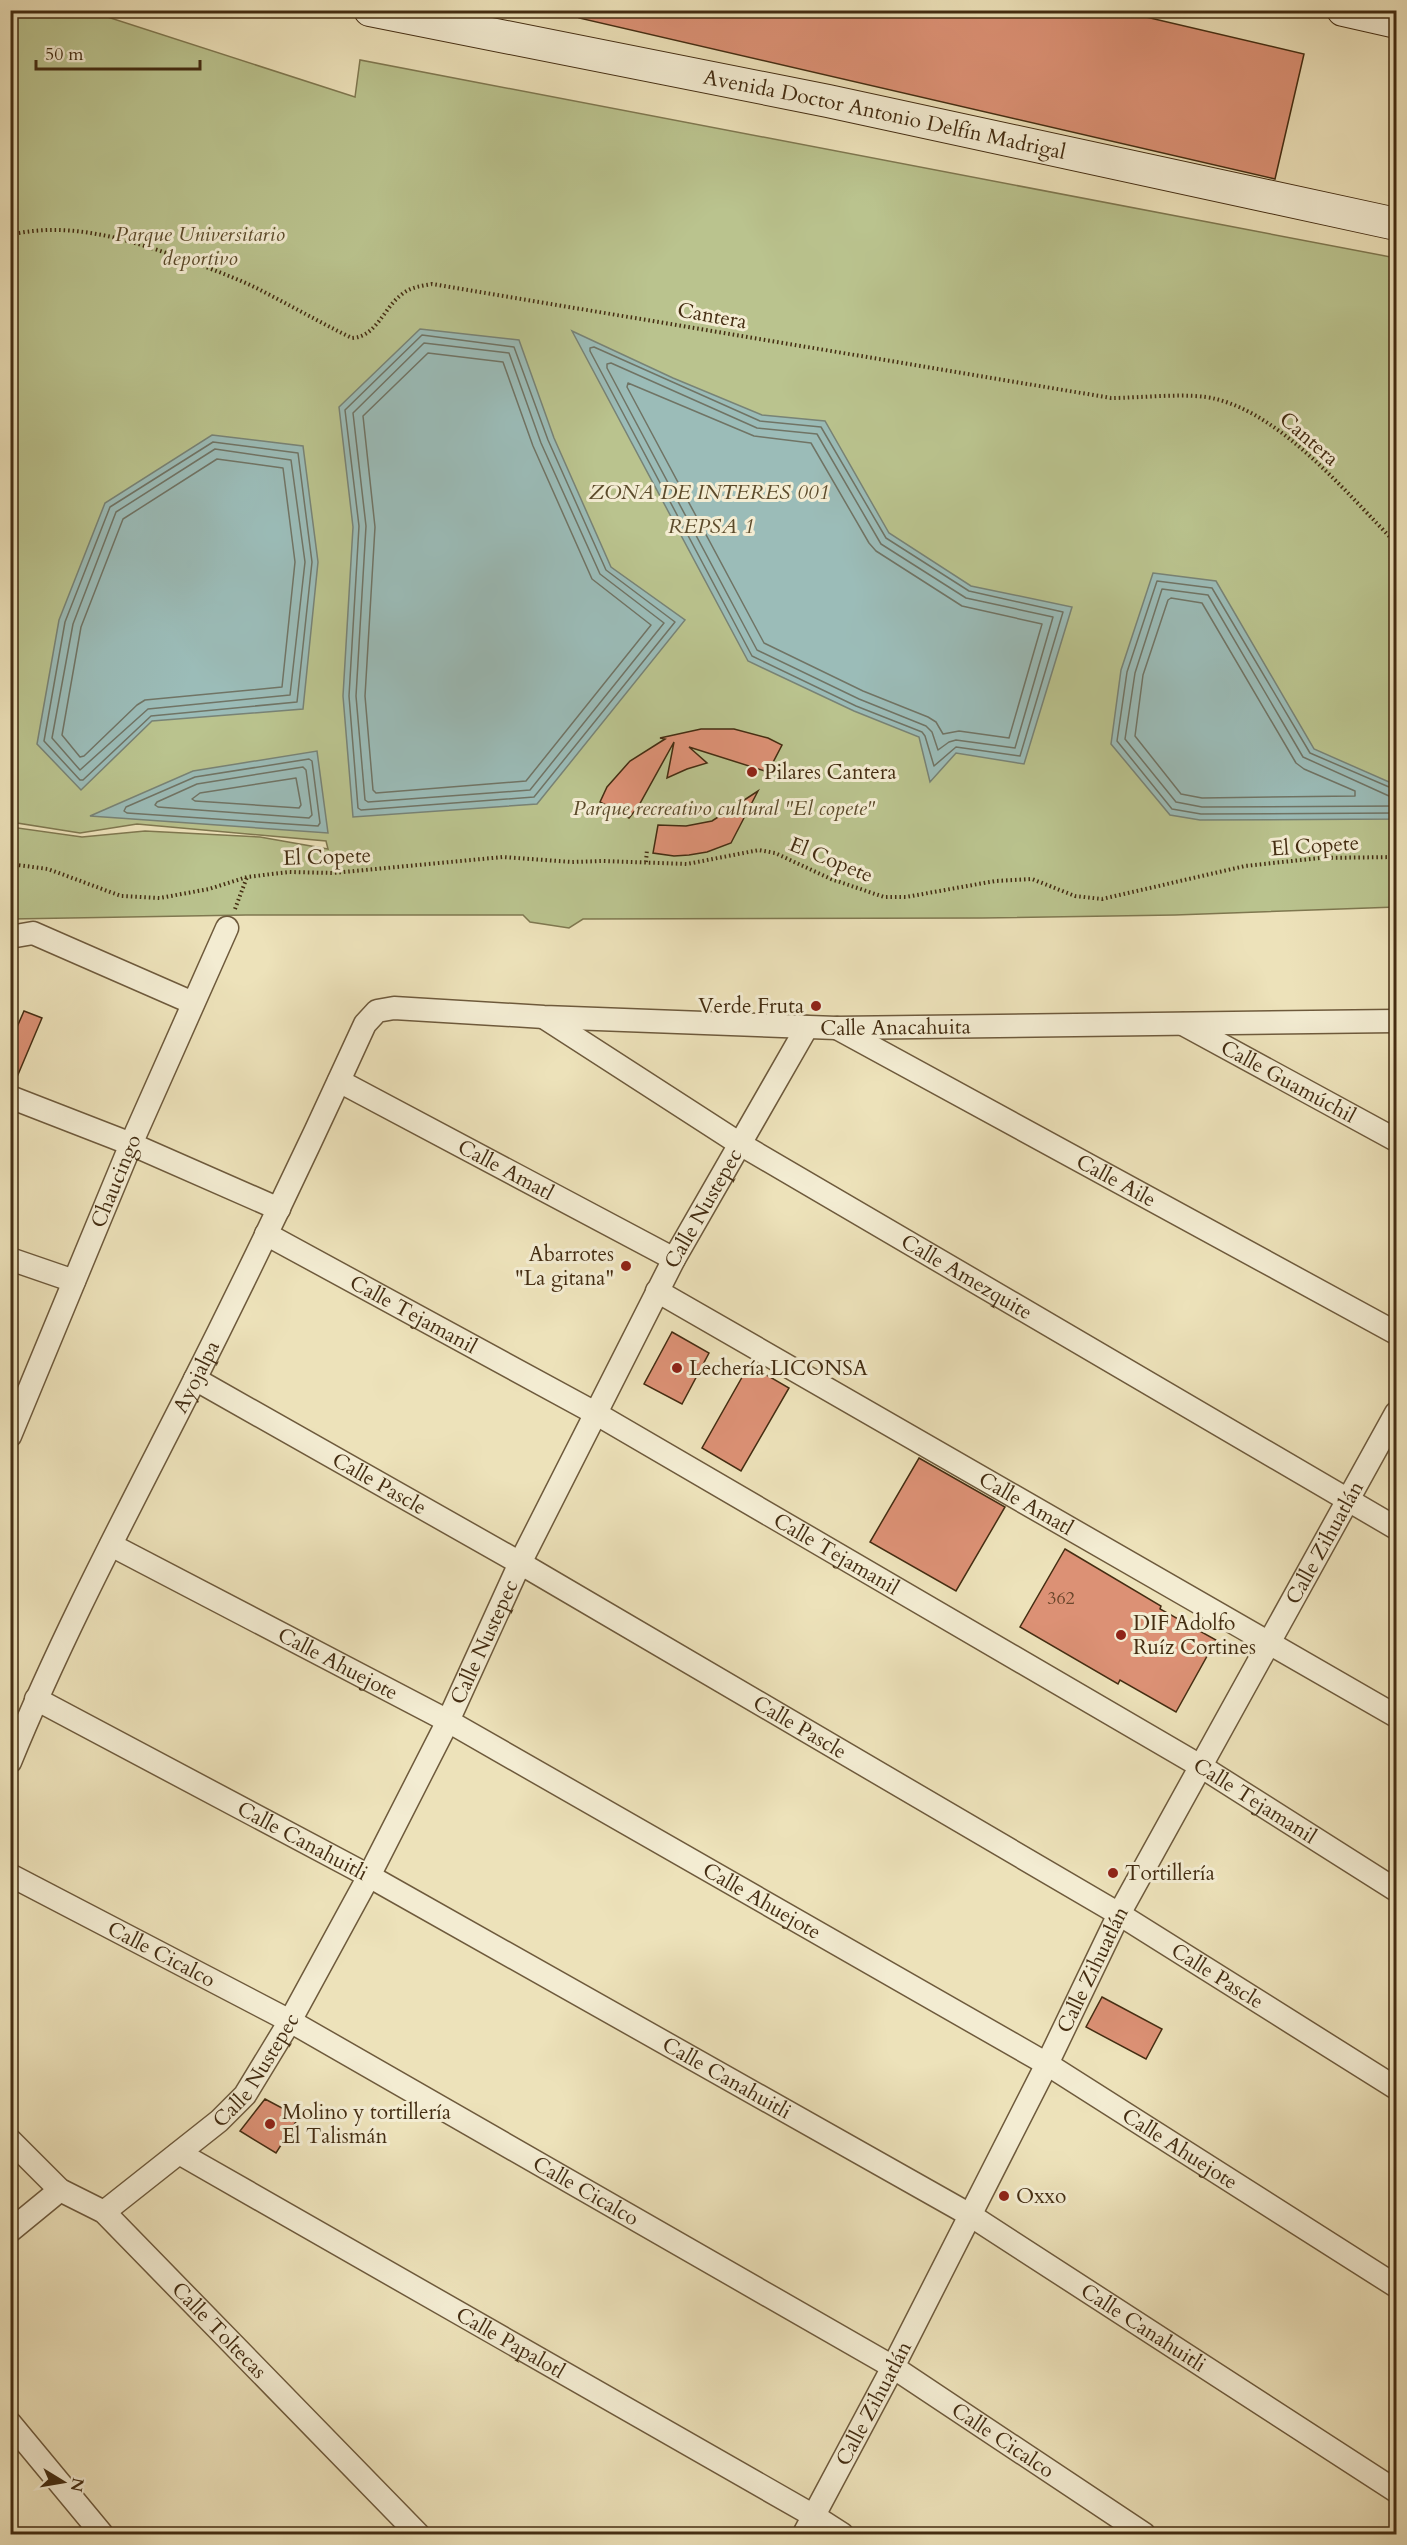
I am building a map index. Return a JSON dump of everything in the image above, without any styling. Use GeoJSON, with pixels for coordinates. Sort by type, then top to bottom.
{"type":"FeatureCollection","features":[{"type":"Feature","properties":{"kind":"main road","name":"Avenida Doctor Antonio Delfín Madrigal"},"geometry":{"type":"LineString","coordinates":[[370,10],[828,101],[1396,224]]}},
{"type":"Feature","properties":{"kind":"main road"},"geometry":{"type":"LineString","coordinates":[[1343,10],[1396,22]]}},
{"type":"Feature","properties":{"kind":"street","name":"Chaucingo"},"geometry":{"type":"LineString","coordinates":[[10,1436],[15,1413],[227,928]]}},
{"type":"Feature","properties":{"kind":"street"},"geometry":{"type":"LineString","coordinates":[[10,937],[33,933],[193,1003]]}},
{"type":"Feature","properties":{"kind":"street","name":"Calle Anacahuita"},"geometry":{"type":"LineString","coordinates":[[394,1008],[544,1017],[836,1028],[1396,1021]]}},
{"type":"Feature","properties":{"kind":"street","name":"Ayojalpa"},"geometry":{"type":"LineString","coordinates":[[10,1762],[36,1699],[279,1209],[365,1024],[377,1011],[394,1008]]}},
{"type":"Feature","properties":{"kind":"street","name":"Calle Amezquite"},"geometry":{"type":"LineString","coordinates":[[544,1017],[740,1144],[1396,1528]]}},
{"type":"Feature","properties":{"kind":"street","name":"Calle Guamúchil"},"geometry":{"type":"LineString","coordinates":[[1181,1024],[1396,1140]]}},
{"type":"Feature","properties":{"kind":"street","name":"Calle Nustepec"},"geometry":{"type":"LineString","coordinates":[[104,2212],[219,2121],[245,2095],[290,2021],[369,1876],[448,1721],[520,1563],[657,1291],[807,1027]]}},
{"type":"Feature","properties":{"kind":"street","name":"Calle Aile"},"geometry":{"type":"LineString","coordinates":[[836,1028],[1396,1334]]}},
{"type":"Feature","properties":{"kind":"street","name":"Calle Amatl"},"geometry":{"type":"LineString","coordinates":[[339,1081],[674,1259]]}},
{"type":"Feature","properties":{"kind":"street"},"geometry":{"type":"LineString","coordinates":[[10,1097],[131,1144],[279,1209]]}},
{"type":"Feature","properties":{"kind":"street","name":"Calle Tejamanil"},"geometry":{"type":"LineString","coordinates":[[266,1234],[596,1413],[1202,1767],[1396,1890]]}},
{"type":"Feature","properties":{"kind":"street"},"geometry":{"type":"LineString","coordinates":[[10,1259],[74,1281]]}},
{"type":"Feature","properties":{"kind":"street","name":"Calle Amatl"},"geometry":{"type":"LineString","coordinates":[[657,1291],[1396,1716]]}},
{"type":"Feature","properties":{"kind":"street","name":"Calle Pascle"},"geometry":{"type":"LineString","coordinates":[[195,1378],[520,1563],[1119,1914],[1396,2088]]}},
{"type":"Feature","properties":{"kind":"street","name":"Calle Zihuatlán"},"geometry":{"type":"LineString","coordinates":[[809,2525],[893,2367],[1047,2064],[1119,1914],[1396,1413]]}},
{"type":"Feature","properties":{"kind":"street","name":"Calle Ahuejote"},"geometry":{"type":"LineString","coordinates":[[111,1545],[448,1721],[1047,2064],[1396,2286]]}},
{"type":"Feature","properties":{"kind":"street","name":"Calle Canahuitli"},"geometry":{"type":"LineString","coordinates":[[36,1699],[369,1876],[970,2215],[1396,2491]]}},
{"type":"Feature","properties":{"kind":"street","name":"Calle Cicalco"},"geometry":{"type":"LineString","coordinates":[[10,1875],[290,2021],[893,2367],[1144,2535]]}},
{"type":"Feature","properties":{"kind":"street","name":"Calle Toltecas"},"geometry":{"type":"LineString","coordinates":[[10,2140],[60,2190],[104,2212],[418,2535]]}},
{"type":"Feature","properties":{"kind":"street","name":"Calle Papalotl"},"geometry":{"type":"LineString","coordinates":[[179,2153],[809,2525],[842,2535]]}},
{"type":"Feature","properties":{"kind":"street"},"geometry":{"type":"LineString","coordinates":[[10,2231],[60,2190]]}},
{"type":"Feature","properties":{"kind":"street"},"geometry":{"type":"LineString","coordinates":[[10,2423],[102,2535]]}},
{"type":"Feature","properties":{"kind":"path","name":"Cantera"},"geometry":{"type":"LineString","coordinates":[[10,235],[50,230],[81,231],[133,242],[228,275],[352,338],[360,338],[368,333],[399,296],[411,288],[432,284],[1111,398],[1216,399],[1237,406],[1285,434],[1396,543]]}},
{"type":"Feature","properties":{"kind":"path"},"geometry":{"type":"LineString","coordinates":[[646,862],[647,849]]}},
{"type":"Feature","properties":{"kind":"path","name":"El Copete"},"geometry":{"type":"LineString","coordinates":[[10,864],[48,869],[121,896],[159,898],[209,889],[247,877],[289,872],[356,872],[503,857],[572,862],[687,864],[759,850],[775,853],[831,879],[884,897],[906,897],[995,881],[1032,879],[1075,896],[1102,899],[1245,866],[1320,858],[1396,857]]}},
{"type":"Feature","properties":{"kind":"path"},"geometry":{"type":"LineString","coordinates":[[227,928],[247,877]]}},
{"type":"Feature","properties":{"kind":"green space","name":"ZONA DE INTERES 001"},"geometry":{"type":"Polygon","coordinates":[[[34,11],[89,11],[355,97],[360,60],[1396,258],[1396,907],[1175,915],[982,918],[583,919],[569,928],[530,922],[523,915],[246,915],[11,919],[11,827],[82,837],[145,831],[260,837],[328,849],[326,841],[137,824],[80,833],[11,822],[11,17],[34,11]]]}},
{"type":"Feature","properties":{"kind":"water"},"geometry":{"type":"Polygon","coordinates":[[[420,329],[519,340],[554,438],[611,567],[685,620],[537,804],[353,817],[343,696],[353,527],[339,407],[420,329]]]}},
{"type":"Feature","properties":{"kind":"water"},"geometry":{"type":"Polygon","coordinates":[[[572,331],[673,378],[762,415],[825,421],[889,533],[971,586],[1072,607],[1024,764],[956,753],[930,782],[919,737],[854,711],[748,661],[572,331]]]}},
{"type":"Feature","properties":{"kind":"water"},"geometry":{"type":"Polygon","coordinates":[[[212,435],[303,446],[318,562],[303,709],[152,721],[81,790],[37,744],[59,620],[105,503],[212,435]]]}},
{"type":"Feature","properties":{"kind":"water"},"geometry":{"type":"Polygon","coordinates":[[[1153,573],[1216,581],[1314,749],[1396,785],[1396,819],[1200,820],[1170,815],[1111,744],[1121,670],[1153,573]]]}},
{"type":"Feature","properties":{"kind":"water"},"geometry":{"type":"Polygon","coordinates":[[[317,751],[328,833],[90,816],[193,771],[317,751]]]}},
{"type":"Feature","properties":{"kind":"building"},"geometry":{"type":"Polygon","coordinates":[[[579,10],[1116,10],[1304,54],[1275,179],[579,18],[579,10]]]}},
{"type":"Feature","properties":{"kind":"building"},"geometry":{"type":"Polygon","coordinates":[[[701,729],[734,729],[768,738],[782,745],[768,772],[689,747],[707,763],[667,778],[674,742],[638,807],[629,818],[600,802],[607,787],[630,761],[665,739],[660,738],[701,729]]]}},
{"type":"Feature","properties":{"kind":"building"},"geometry":{"type":"Polygon","coordinates":[[[758,791],[731,843],[707,852],[689,855],[674,856],[653,853],[658,825],[686,826],[712,821],[758,791]]]}},
{"type":"Feature","properties":{"kind":"building"},"geometry":{"type":"Polygon","coordinates":[[[24,1011],[42,1018],[14,1084],[10,1084],[10,1043],[24,1011]]]}},
{"type":"Feature","properties":{"kind":"building","name":"Lechería LICONSA"},"geometry":{"type":"Polygon","coordinates":[[[672,1332],[709,1353],[682,1404],[644,1384],[672,1332]]]}},
{"type":"Feature","properties":{"kind":"building"},"geometry":{"type":"Polygon","coordinates":[[[749,1365],[789,1388],[741,1471],[702,1448],[749,1365]]]}},
{"type":"Feature","properties":{"kind":"building"},"geometry":{"type":"Polygon","coordinates":[[[919,1458],[1005,1507],[956,1591],[870,1542],[919,1458]]]}},
{"type":"Feature","properties":{"kind":"building"},"geometry":{"type":"Polygon","coordinates":[[[1065,1549],[1161,1606],[1160,1609],[1216,1640],[1176,1712],[1120,1680],[1118,1684],[1020,1627],[1065,1549]]]}},
{"type":"Feature","properties":{"kind":"building"},"geometry":{"type":"Polygon","coordinates":[[[1102,1997],[1162,2029],[1146,2059],[1086,2027],[1102,1997]]]}},
{"type":"Feature","properties":{"kind":"building","name":"Molino y tortillería El Talismán"},"geometry":{"type":"Polygon","coordinates":[[[265,2099],[299,2117],[276,2153],[240,2131],[265,2099]]]}},
{"type":"Feature","properties":{"kind":"place","name":"Pilares Cantera"},"geometry":{"type":"Point","coordinates":[752,772]}},
{"type":"Feature","properties":{"kind":"place","name":"Verde Fruta"},"geometry":{"type":"Point","coordinates":[816,1006]}},
{"type":"Feature","properties":{"kind":"place","name":"Abarrotes \"La gitana\""},"geometry":{"type":"Point","coordinates":[626,1266]}},
{"type":"Feature","properties":{"kind":"place","name":"Lechería LICONSA"},"geometry":{"type":"Point","coordinates":[677,1368]}},
{"type":"Feature","properties":{"kind":"place","name":"DIF Adolfo Ruíz Cortines"},"geometry":{"type":"Point","coordinates":[1121,1635]}},
{"type":"Feature","properties":{"kind":"place","name":"Tortillería"},"geometry":{"type":"Point","coordinates":[1113,1873]}},
{"type":"Feature","properties":{"kind":"place","name":"Molino y tortillería El Talismán"},"geometry":{"type":"Point","coordinates":[270,2124]}},
{"type":"Feature","properties":{"kind":"place","name":"Oxxo"},"geometry":{"type":"Point","coordinates":[1004,2196]}},
{"type":"Feature","properties":{"kind":"park label","name":"Parque Universitario deportivo"},"geometry":{"type":"Point","coordinates":[200,246]}},
{"type":"Feature","properties":{"kind":"park label","name":"REPSA 1"},"geometry":{"type":"Point","coordinates":[711,526]}},
{"type":"Feature","properties":{"kind":"park label","name":"Parque recreativo cultural \"El copete\""},"geometry":{"type":"Point","coordinates":[724,808]}}]}
